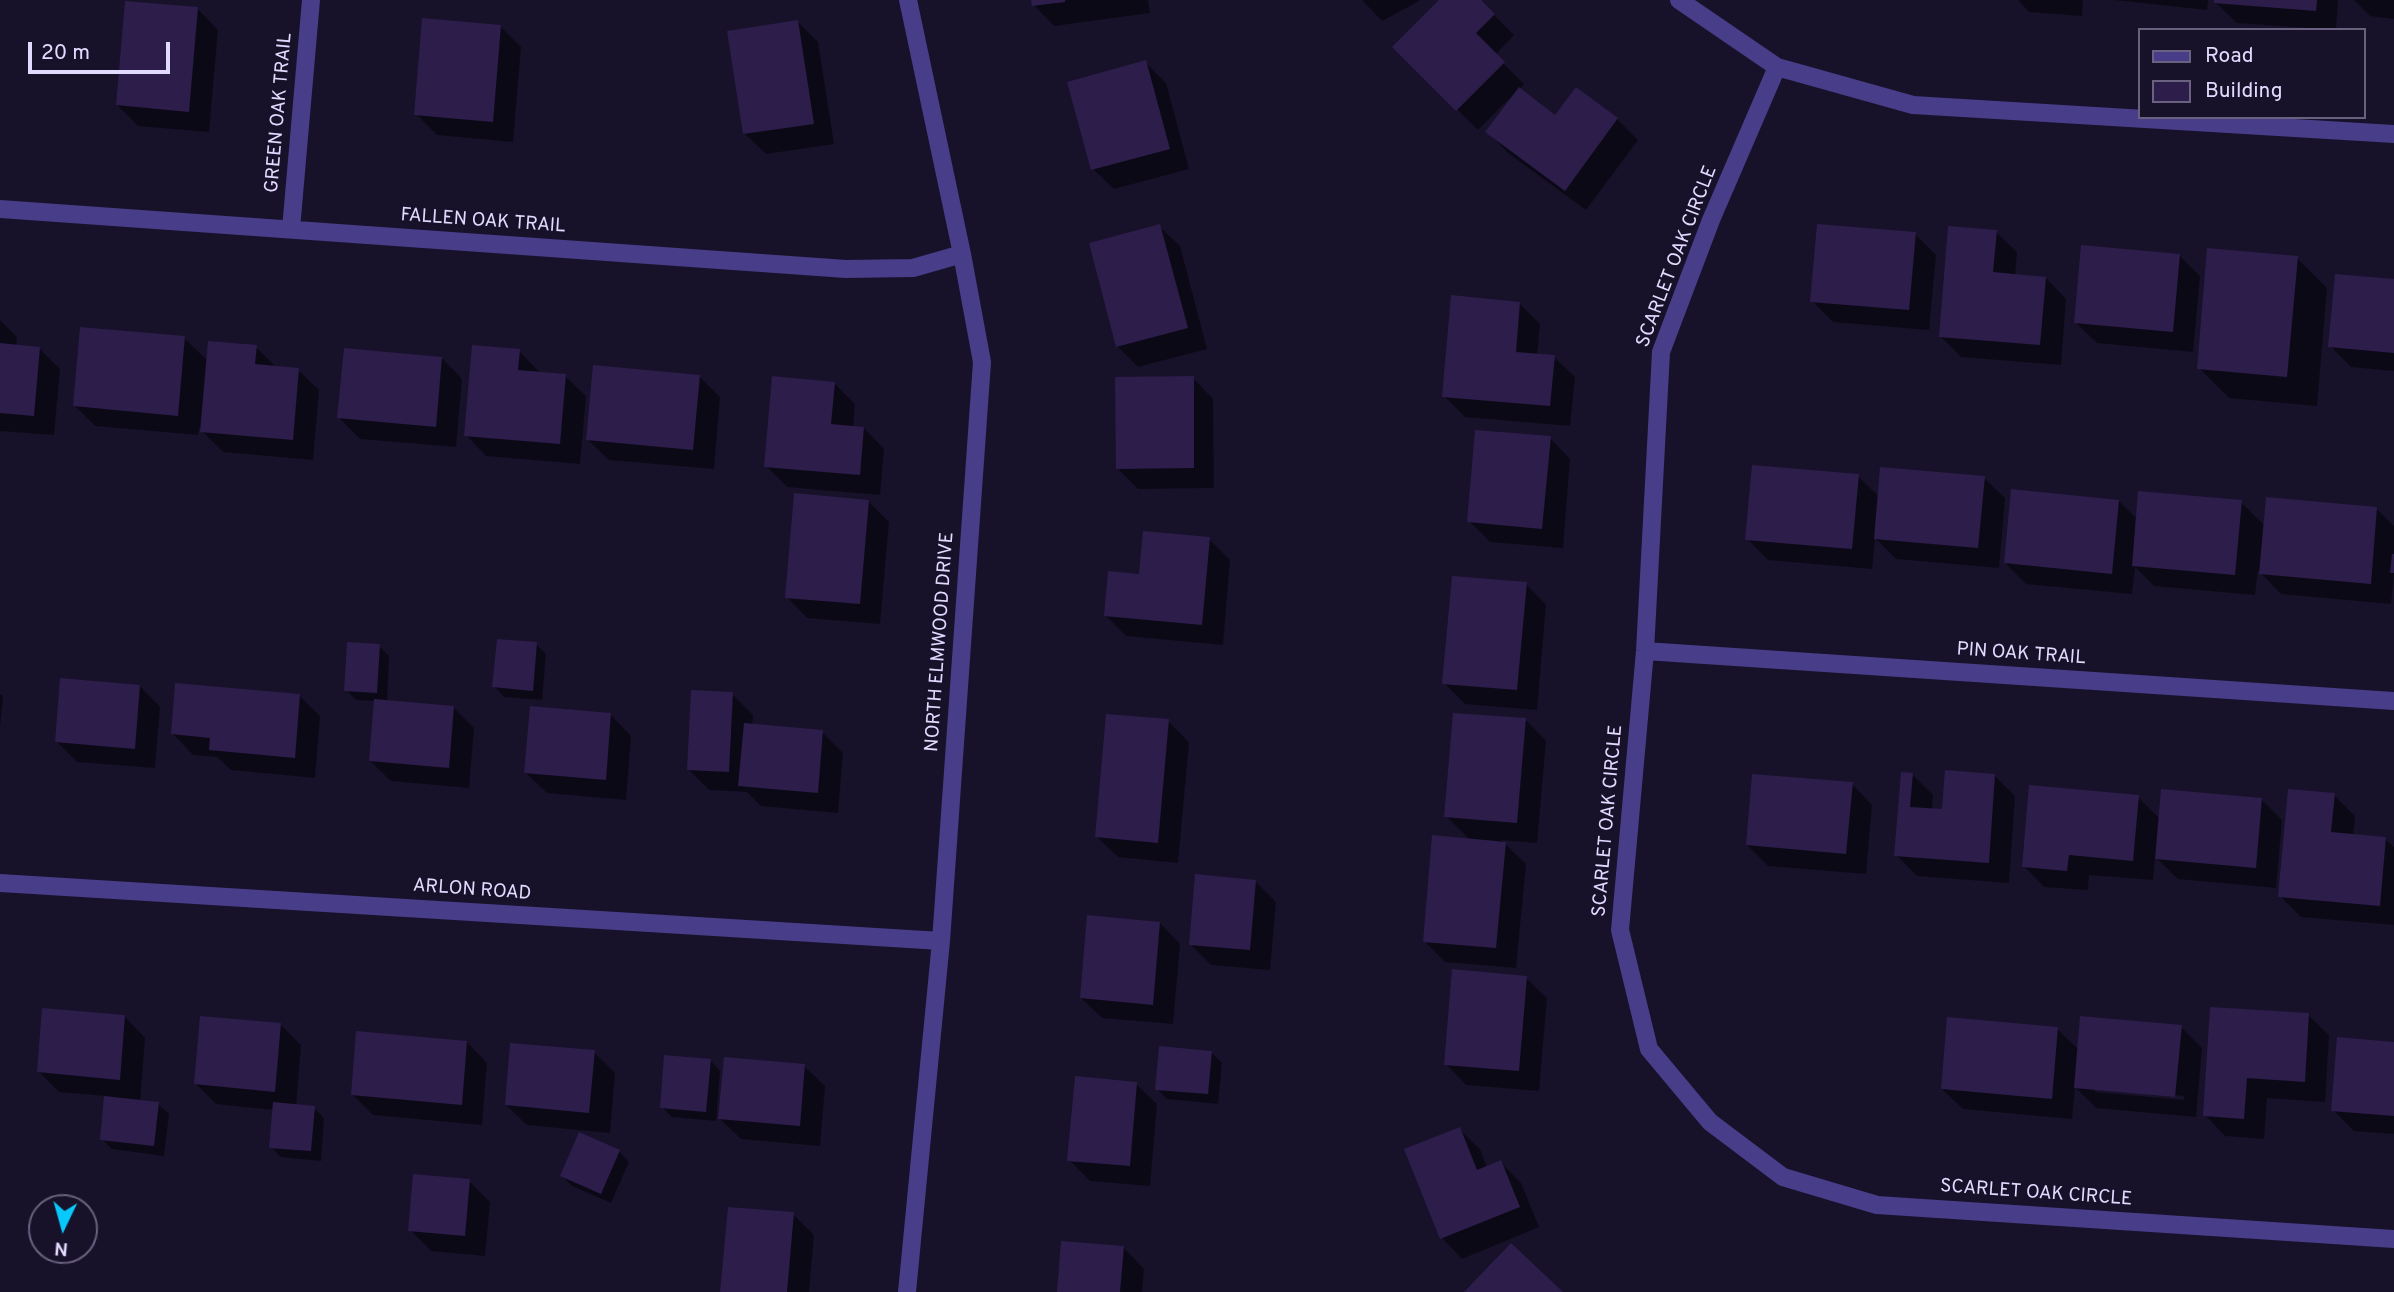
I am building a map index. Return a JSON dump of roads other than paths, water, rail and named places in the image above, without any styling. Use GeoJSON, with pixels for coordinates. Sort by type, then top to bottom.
{"type":"FeatureCollection","features":[{"type":"Feature","properties":{"kind":"street","name":"GREEN OAK TRAIL"},"geometry":{"type":"LineString","coordinates":[[291,229],[310,0]]}},
{"type":"Feature","properties":{"kind":"street","name":"NORTH ELMWOOD DRIVE"},"geometry":{"type":"LineString","coordinates":[[906,1292],[941,941],[982,362],[908,0]]}},
{"type":"Feature","properties":{"kind":"street"},"geometry":{"type":"LineString","coordinates":[[1679,0],[1777,67],[1913,105],[2138,119]]}},
{"type":"Feature","properties":{"kind":"street","name":"SCARLET OAK CIRCLE"},"geometry":{"type":"LineString","coordinates":[[1777,67],[1712,220],[1661,352],[1645,651],[1620,930],[1649,1049],[1710,1122],[1783,1177],[1877,1205],[2394,1239]]}},
{"type":"Feature","properties":{"kind":"street"},"geometry":{"type":"LineString","coordinates":[[2145,119],[2394,134]]}},
{"type":"Feature","properties":{"kind":"street","name":"FALLEN OAK TRAIL"},"geometry":{"type":"LineString","coordinates":[[0,209],[846,269],[912,268],[962,254]]}},
{"type":"Feature","properties":{"kind":"street","name":"PIN OAK TRAIL"},"geometry":{"type":"LineString","coordinates":[[1645,651],[2394,701]]}},
{"type":"Feature","properties":{"kind":"street","name":"ARLON ROAD"},"geometry":{"type":"LineString","coordinates":[[0,883],[941,941]]}}]}
